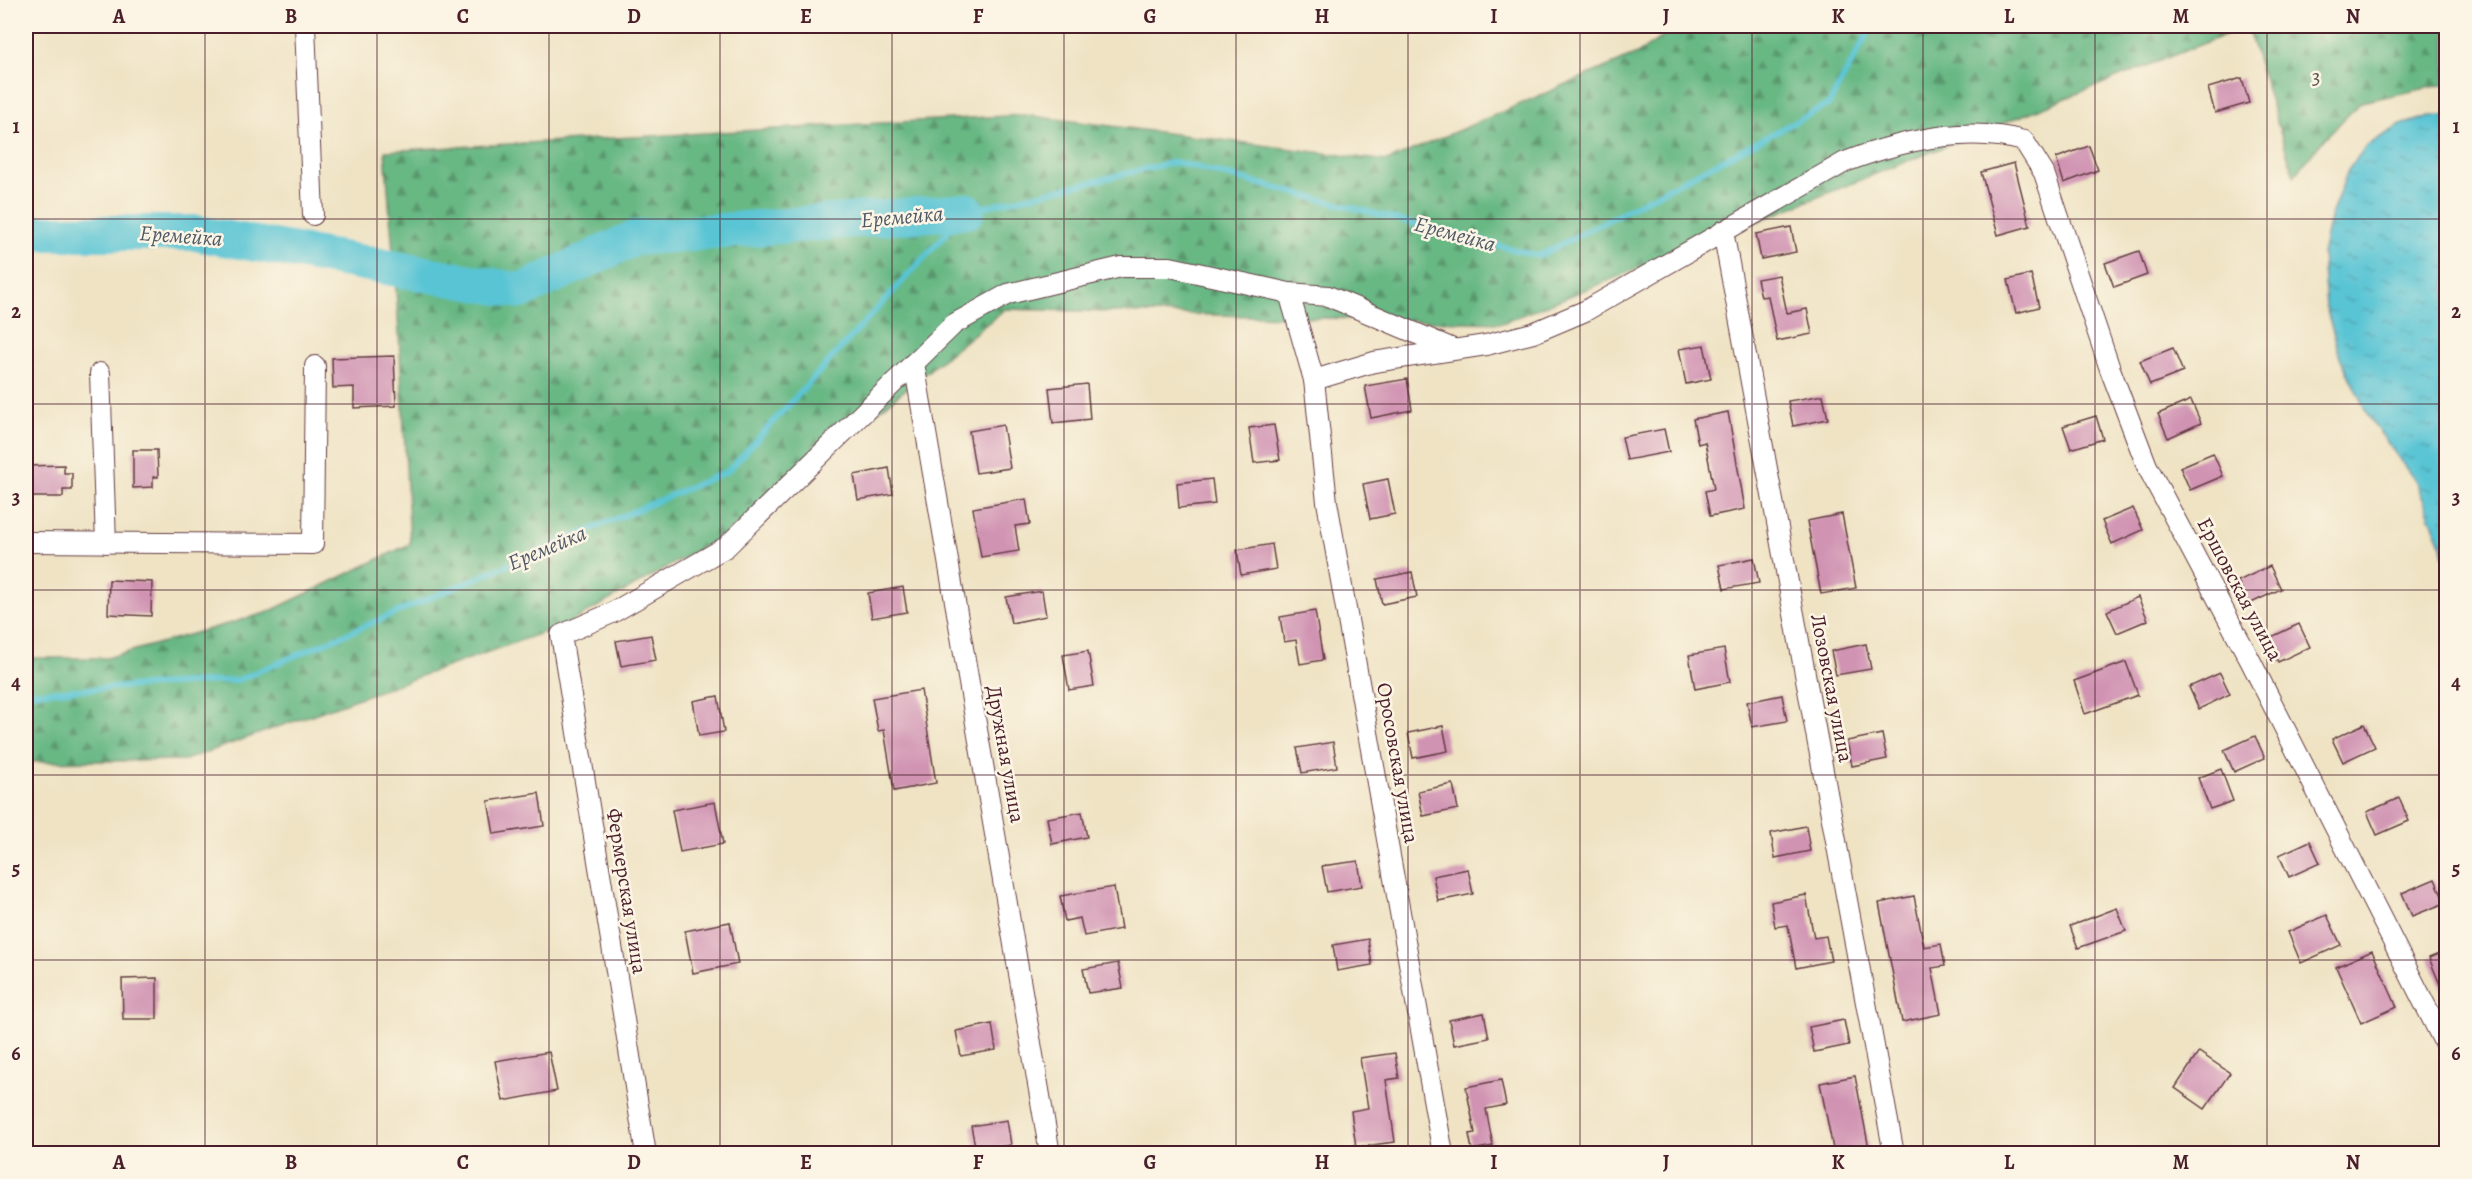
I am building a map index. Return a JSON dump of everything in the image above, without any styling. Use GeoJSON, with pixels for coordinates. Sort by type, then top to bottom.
{"type":"FeatureCollection","features":[{"type":"Feature","properties":{"kind":"street"},"geometry":{"type":"LineString","coordinates":[[304,26],[313,215]]}},
{"type":"Feature","properties":{"kind":"street","name":"Ершовская улица"},"geometry":{"type":"LineString","coordinates":[[1723,231],[1845,162],[1883,147],[1957,135],[1999,134],[2024,141],[2044,173],[2110,369],[2147,466],[2250,660],[2446,1046]]}},
{"type":"Feature","properties":{"kind":"street"},"geometry":{"type":"LineString","coordinates":[[1314,380],[1374,362],[1486,345],[1543,329],[1585,310],[1723,231]]}},
{"type":"Feature","properties":{"kind":"street","name":"Лозовская улица"},"geometry":{"type":"LineString","coordinates":[[1723,231],[1894,1154]]}},
{"type":"Feature","properties":{"kind":"street"},"geometry":{"type":"LineString","coordinates":[[914,363],[954,324],[1008,294],[1121,267],[1170,267],[1289,293],[1328,296],[1453,349]]}},
{"type":"Feature","properties":{"kind":"street","name":"Оросовская улица"},"geometry":{"type":"LineString","coordinates":[[1289,293],[1314,380],[1328,502],[1443,1154]]}},
{"type":"Feature","properties":{"kind":"street","name":"Фермерская улица"},"geometry":{"type":"LineString","coordinates":[[646,1154],[561,635],[612,614],[726,547],[914,363]]}},
{"type":"Feature","properties":{"kind":"street","name":"Дружная улица"},"geometry":{"type":"LineString","coordinates":[[914,363],[1050,1154]]}},
{"type":"Feature","properties":{"kind":"street"},"geometry":{"type":"LineString","coordinates":[[26,542],[313,544],[315,366]]}},
{"type":"Feature","properties":{"kind":"street"},"geometry":{"type":"LineString","coordinates":[[100,373],[106,543]]}},
{"type":"Feature","properties":{"kind":"green space"},"geometry":{"type":"Polygon","coordinates":[[[1678,26],[2247,26],[1502,323],[1005,309],[726,534],[567,624],[185,760],[26,762],[26,658],[107,658],[266,613],[410,544],[398,316],[385,151],[1024,115],[1387,161],[1637,54],[1678,26]]]}},
{"type":"Feature","properties":{"kind":"green space","name":"3"},"geometry":{"type":"Polygon","coordinates":[[[2247,26],[2446,26],[2446,84],[2361,102],[2325,138],[2294,176],[2247,26]]]}},
{"type":"Feature","properties":{"kind":"water"},"geometry":{"type":"Polygon","coordinates":[[[2430,116],[2446,116],[2446,565],[2442,546],[2416,482],[2369,417],[2340,357],[2326,307],[2322,254],[2330,218],[2348,170],[2367,145],[2401,125],[2430,116]]]}},
{"type":"Feature","properties":{"kind":"building"},"geometry":{"type":"Polygon","coordinates":[[[2242,78],[2249,103],[2215,113],[2208,88],[2242,78]]]}},
{"type":"Feature","properties":{"kind":"building"},"geometry":{"type":"Polygon","coordinates":[[[2089,146],[2098,170],[2064,183],[2056,158],[2089,146]]]}},
{"type":"Feature","properties":{"kind":"building"},"geometry":{"type":"Polygon","coordinates":[[[2014,163],[2030,226],[1998,235],[1981,172],[2014,163]]]}},
{"type":"Feature","properties":{"kind":"building"},"geometry":{"type":"Polygon","coordinates":[[[1791,227],[1796,252],[1761,259],[1756,234],[1791,227]]]}},
{"type":"Feature","properties":{"kind":"building"},"geometry":{"type":"Polygon","coordinates":[[[2139,251],[2147,275],[2114,287],[2105,263],[2139,251]]]}},
{"type":"Feature","properties":{"kind":"building"},"geometry":{"type":"Polygon","coordinates":[[[2031,274],[2039,307],[2016,313],[2008,280],[2031,274]]]}},
{"type":"Feature","properties":{"kind":"building"},"geometry":{"type":"Polygon","coordinates":[[[1779,275],[1787,313],[1807,309],[1812,334],[1777,341],[1768,296],[1761,297],[1757,279],[1779,275]]]}},
{"type":"Feature","properties":{"kind":"building"},"geometry":{"type":"Polygon","coordinates":[[[1704,345],[1711,379],[1686,384],[1679,349],[1704,345]]]}},
{"type":"Feature","properties":{"kind":"building"},"geometry":{"type":"Polygon","coordinates":[[[2173,348],[2183,372],[2150,385],[2140,361],[2173,348]]]}},
{"type":"Feature","properties":{"kind":"building"},"geometry":{"type":"Polygon","coordinates":[[[394,356],[396,406],[354,408],[354,387],[333,388],[332,358],[394,356]]]}},
{"type":"Feature","properties":{"kind":"building"},"geometry":{"type":"Polygon","coordinates":[[[1407,379],[1412,410],[1371,418],[1365,386],[1407,379]]]}},
{"type":"Feature","properties":{"kind":"building"},"geometry":{"type":"Polygon","coordinates":[[[1087,384],[1090,419],[1053,423],[1049,388],[1087,384]]]}},
{"type":"Feature","properties":{"kind":"building"},"geometry":{"type":"Polygon","coordinates":[[[1823,395],[1828,419],[1793,426],[1788,401],[1823,395]]]}},
{"type":"Feature","properties":{"kind":"building"},"geometry":{"type":"Polygon","coordinates":[[[2191,400],[2201,423],[2168,438],[2158,414],[2191,400]]]}},
{"type":"Feature","properties":{"kind":"building"},"geometry":{"type":"Polygon","coordinates":[[[1728,412],[1745,509],[1710,516],[1705,491],[1714,489],[1705,442],[1698,444],[1693,419],[1728,412]]]}},
{"type":"Feature","properties":{"kind":"building"},"geometry":{"type":"Polygon","coordinates":[[[2096,416],[2103,439],[2071,449],[2063,426],[2096,416]]]}},
{"type":"Feature","properties":{"kind":"building"},"geometry":{"type":"Polygon","coordinates":[[[1003,425],[1010,468],[976,473],[969,431],[1003,425]]]}},
{"type":"Feature","properties":{"kind":"building"},"geometry":{"type":"Polygon","coordinates":[[[1274,425],[1280,460],[1254,463],[1249,428],[1274,425]]]}},
{"type":"Feature","properties":{"kind":"building"},"geometry":{"type":"Polygon","coordinates":[[[1664,429],[1669,452],[1627,460],[1622,437],[1664,429]]]}},
{"type":"Feature","properties":{"kind":"building"},"geometry":{"type":"Polygon","coordinates":[[[133,450],[157,450],[158,477],[153,477],[153,487],[133,488],[133,450]]]}},
{"type":"Feature","properties":{"kind":"building"},"geometry":{"type":"Polygon","coordinates":[[[2213,453],[2223,476],[2190,490],[2180,467],[2213,453]]]}},
{"type":"Feature","properties":{"kind":"building"},"geometry":{"type":"Polygon","coordinates":[[[64,465],[64,473],[72,473],[72,490],[63,490],[63,497],[26,497],[26,466],[64,465]]]}},
{"type":"Feature","properties":{"kind":"building"},"geometry":{"type":"Polygon","coordinates":[[[889,468],[893,494],[858,500],[854,475],[889,468]]]}},
{"type":"Feature","properties":{"kind":"building"},"geometry":{"type":"Polygon","coordinates":[[[1212,479],[1215,504],[1179,508],[1177,483],[1212,479]]]}},
{"type":"Feature","properties":{"kind":"building"},"geometry":{"type":"Polygon","coordinates":[[[1388,479],[1395,514],[1370,519],[1363,484],[1388,479]]]}},
{"type":"Feature","properties":{"kind":"building"},"geometry":{"type":"Polygon","coordinates":[[[1026,499],[1030,524],[1015,526],[1019,551],[981,557],[973,508],[1026,499]]]}},
{"type":"Feature","properties":{"kind":"building"},"geometry":{"type":"Polygon","coordinates":[[[2133,508],[2143,530],[2112,544],[2102,521],[2133,508]]]}},
{"type":"Feature","properties":{"kind":"building"},"geometry":{"type":"Polygon","coordinates":[[[1842,514],[1856,588],[1821,594],[1807,521],[1842,514]]]}},
{"type":"Feature","properties":{"kind":"building"},"geometry":{"type":"Polygon","coordinates":[[[1272,544],[1276,569],[1241,575],[1237,550],[1272,544]]]}},
{"type":"Feature","properties":{"kind":"building"},"geometry":{"type":"Polygon","coordinates":[[[1754,558],[1759,583],[1724,589],[1719,565],[1754,558]]]}},
{"type":"Feature","properties":{"kind":"building"},"geometry":{"type":"Polygon","coordinates":[[[2270,566],[2281,589],[2249,604],[2238,581],[2270,566]]]}},
{"type":"Feature","properties":{"kind":"building"},"geometry":{"type":"Polygon","coordinates":[[[1412,572],[1417,597],[1382,604],[1377,579],[1412,572]]]}},
{"type":"Feature","properties":{"kind":"building"},"geometry":{"type":"Polygon","coordinates":[[[109,580],[152,582],[151,616],[108,614],[109,580]]]}},
{"type":"Feature","properties":{"kind":"building"},"geometry":{"type":"Polygon","coordinates":[[[903,587],[907,612],[872,618],[868,593],[903,587]]]}},
{"type":"Feature","properties":{"kind":"building"},"geometry":{"type":"Polygon","coordinates":[[[1042,591],[1046,616],[1011,623],[1006,597],[1042,591]]]}},
{"type":"Feature","properties":{"kind":"building"},"geometry":{"type":"Polygon","coordinates":[[[2138,597],[2148,620],[2117,633],[2107,611],[2138,597]]]}},
{"type":"Feature","properties":{"kind":"building"},"geometry":{"type":"Polygon","coordinates":[[[1315,611],[1323,660],[1300,664],[1296,640],[1284,642],[1280,617],[1315,611]]]}},
{"type":"Feature","properties":{"kind":"building"},"geometry":{"type":"Polygon","coordinates":[[[2299,624],[2310,647],[2278,662],[2267,639],[2299,624]]]}},
{"type":"Feature","properties":{"kind":"building"},"geometry":{"type":"Polygon","coordinates":[[[651,635],[656,660],[621,666],[616,641],[651,635]]]}},
{"type":"Feature","properties":{"kind":"building"},"geometry":{"type":"Polygon","coordinates":[[[1866,644],[1871,669],[1836,675],[1831,651],[1866,644]]]}},
{"type":"Feature","properties":{"kind":"building"},"geometry":{"type":"Polygon","coordinates":[[[1724,649],[1730,682],[1695,689],[1689,655],[1724,649]]]}},
{"type":"Feature","properties":{"kind":"building"},"geometry":{"type":"Polygon","coordinates":[[[1088,651],[1094,686],[1069,690],[1063,655],[1088,651]]]}},
{"type":"Feature","properties":{"kind":"building"},"geometry":{"type":"Polygon","coordinates":[[[2126,662],[2138,695],[2085,714],[2074,681],[2126,662]]]}},
{"type":"Feature","properties":{"kind":"building"},"geometry":{"type":"Polygon","coordinates":[[[2220,673],[2230,694],[2199,709],[2189,687],[2220,673]]]}},
{"type":"Feature","properties":{"kind":"building"},"geometry":{"type":"Polygon","coordinates":[[[921,690],[936,783],[894,791],[884,730],[878,731],[872,698],[921,690]]]}},
{"type":"Feature","properties":{"kind":"building"},"geometry":{"type":"Polygon","coordinates":[[[1782,695],[1787,721],[1752,727],[1747,702],[1782,695]]]}},
{"type":"Feature","properties":{"kind":"building"},"geometry":{"type":"Polygon","coordinates":[[[718,696],[724,732],[699,736],[693,701],[718,696]]]}},
{"type":"Feature","properties":{"kind":"building"},"geometry":{"type":"Polygon","coordinates":[[[2364,724],[2375,747],[2343,762],[2332,739],[2364,724]]]}},
{"type":"Feature","properties":{"kind":"building"},"geometry":{"type":"Polygon","coordinates":[[[1443,726],[1448,751],[1413,758],[1408,733],[1443,726]]]}},
{"type":"Feature","properties":{"kind":"building"},"geometry":{"type":"Polygon","coordinates":[[[1882,734],[1887,759],[1852,766],[1847,741],[1882,734]]]}},
{"type":"Feature","properties":{"kind":"building"},"geometry":{"type":"Polygon","coordinates":[[[2255,736],[2265,758],[2234,772],[2224,750],[2255,736]]]}},
{"type":"Feature","properties":{"kind":"building"},"geometry":{"type":"Polygon","coordinates":[[[1333,742],[1337,767],[1302,773],[1297,748],[1333,742]]]}},
{"type":"Feature","properties":{"kind":"building"},"geometry":{"type":"Polygon","coordinates":[[[2221,769],[2233,801],[2210,809],[2198,778],[2221,769]]]}},
{"type":"Feature","properties":{"kind":"building"},"geometry":{"type":"Polygon","coordinates":[[[1453,784],[1458,809],[1423,816],[1418,791],[1453,784]]]}},
{"type":"Feature","properties":{"kind":"building"},"geometry":{"type":"Polygon","coordinates":[[[539,793],[544,826],[494,834],[488,801],[539,793]]]}},
{"type":"Feature","properties":{"kind":"building"},"geometry":{"type":"Polygon","coordinates":[[[2399,798],[2409,821],[2377,835],[2367,812],[2399,798]]]}},
{"type":"Feature","properties":{"kind":"building"},"geometry":{"type":"Polygon","coordinates":[[[715,802],[723,844],[680,852],[672,810],[715,802]]]}},
{"type":"Feature","properties":{"kind":"building"},"geometry":{"type":"Polygon","coordinates":[[[1082,812],[1087,837],[1052,844],[1047,818],[1082,812]]]}},
{"type":"Feature","properties":{"kind":"building"},"geometry":{"type":"Polygon","coordinates":[[[1806,826],[1810,851],[1775,858],[1771,833],[1806,826]]]}},
{"type":"Feature","properties":{"kind":"building"},"geometry":{"type":"Polygon","coordinates":[[[2310,841],[2320,863],[2289,877],[2279,855],[2310,841]]]}},
{"type":"Feature","properties":{"kind":"building"},"geometry":{"type":"Polygon","coordinates":[[[1358,861],[1362,886],[1327,892],[1322,866],[1358,861]]]}},
{"type":"Feature","properties":{"kind":"building"},"geometry":{"type":"Polygon","coordinates":[[[1468,869],[1473,894],[1438,901],[1433,876],[1468,869]]]}},
{"type":"Feature","properties":{"kind":"building"},"geometry":{"type":"Polygon","coordinates":[[[2435,879],[2445,903],[2412,916],[2402,893],[2435,879]]]}},
{"type":"Feature","properties":{"kind":"building"},"geometry":{"type":"Polygon","coordinates":[[[1114,887],[1121,929],[1084,936],[1080,918],[1065,921],[1060,896],[1114,887]]]}},
{"type":"Feature","properties":{"kind":"building"},"geometry":{"type":"Polygon","coordinates":[[[1806,895],[1814,938],[1826,936],[1831,961],[1796,968],[1788,925],[1775,927],[1771,902],[1806,895]]]}},
{"type":"Feature","properties":{"kind":"building"},"geometry":{"type":"Polygon","coordinates":[[[1914,896],[1924,947],[1941,944],[1945,966],[1932,968],[1941,1014],[1902,1022],[1879,903],[1914,896]]]}},
{"type":"Feature","properties":{"kind":"building"},"geometry":{"type":"Polygon","coordinates":[[[2117,908],[2126,931],[2078,948],[2070,926],[2117,908]]]}},
{"type":"Feature","properties":{"kind":"building"},"geometry":{"type":"Polygon","coordinates":[[[2327,915],[2341,945],[2301,963],[2288,932],[2327,915]]]}},
{"type":"Feature","properties":{"kind":"building"},"geometry":{"type":"Polygon","coordinates":[[[730,922],[738,964],[693,973],[685,931],[730,922]]]}},
{"type":"Feature","properties":{"kind":"building"},"geometry":{"type":"Polygon","coordinates":[[[1368,939],[1372,965],[1337,971],[1333,945],[1368,939]]]}},
{"type":"Feature","properties":{"kind":"building"},"geometry":{"type":"Polygon","coordinates":[[[2372,951],[2397,1007],[2361,1023],[2336,967],[2372,951]]]}},
{"type":"Feature","properties":{"kind":"building"},"geometry":{"type":"Polygon","coordinates":[[[2446,951],[2446,999],[2429,958],[2446,951]]]}},
{"type":"Feature","properties":{"kind":"building"},"geometry":{"type":"Polygon","coordinates":[[[1118,963],[1123,988],[1088,993],[1083,969],[1118,963]]]}},
{"type":"Feature","properties":{"kind":"building"},"geometry":{"type":"Polygon","coordinates":[[[157,978],[157,1019],[123,1019],[122,979],[157,978]]]}},
{"type":"Feature","properties":{"kind":"building"},"geometry":{"type":"Polygon","coordinates":[[[1484,1013],[1489,1038],[1454,1045],[1449,1020],[1484,1013]]]}},
{"type":"Feature","properties":{"kind":"building"},"geometry":{"type":"Polygon","coordinates":[[[1844,1020],[1849,1045],[1814,1052],[1809,1027],[1844,1020]]]}},
{"type":"Feature","properties":{"kind":"building"},"geometry":{"type":"Polygon","coordinates":[[[992,1024],[996,1050],[961,1056],[956,1031],[992,1024]]]}},
{"type":"Feature","properties":{"kind":"building"},"geometry":{"type":"Polygon","coordinates":[[[549,1052],[557,1091],[503,1101],[495,1061],[549,1052]]]}},
{"type":"Feature","properties":{"kind":"building"},"geometry":{"type":"Polygon","coordinates":[[[2199,1052],[2230,1073],[2205,1109],[2175,1088],[2199,1052]]]}},
{"type":"Feature","properties":{"kind":"building"},"geometry":{"type":"Polygon","coordinates":[[[1395,1053],[1399,1078],[1386,1080],[1395,1142],[1356,1147],[1351,1111],[1368,1108],[1360,1058],[1395,1053]]]}},
{"type":"Feature","properties":{"kind":"building"},"geometry":{"type":"Polygon","coordinates":[[[1855,1076],[1870,1154],[1834,1154],[1820,1083],[1855,1076]]]}},
{"type":"Feature","properties":{"kind":"building"},"geometry":{"type":"Polygon","coordinates":[[[1501,1080],[1506,1105],[1486,1109],[1493,1146],[1472,1150],[1469,1134],[1475,1133],[1466,1087],[1501,1080]]]}},
{"type":"Feature","properties":{"kind":"building"},"geometry":{"type":"Polygon","coordinates":[[[1007,1120],[1011,1145],[976,1151],[971,1126],[1007,1120]]]}},
{"type":"Feature","properties":{"kind":"waterway","name":"Еремейка"},"geometry":{"type":"LineString","coordinates":[[26,693],[238,680],[728,471],[967,211],[1175,162],[1539,256],[1829,104],[1872,26]]}},
{"type":"Feature","properties":{"kind":"waterway","name":"Еремейка"},"geometry":{"type":"LineString","coordinates":[[26,233],[195,233],[521,291],[635,238],[967,211]]}}]}
